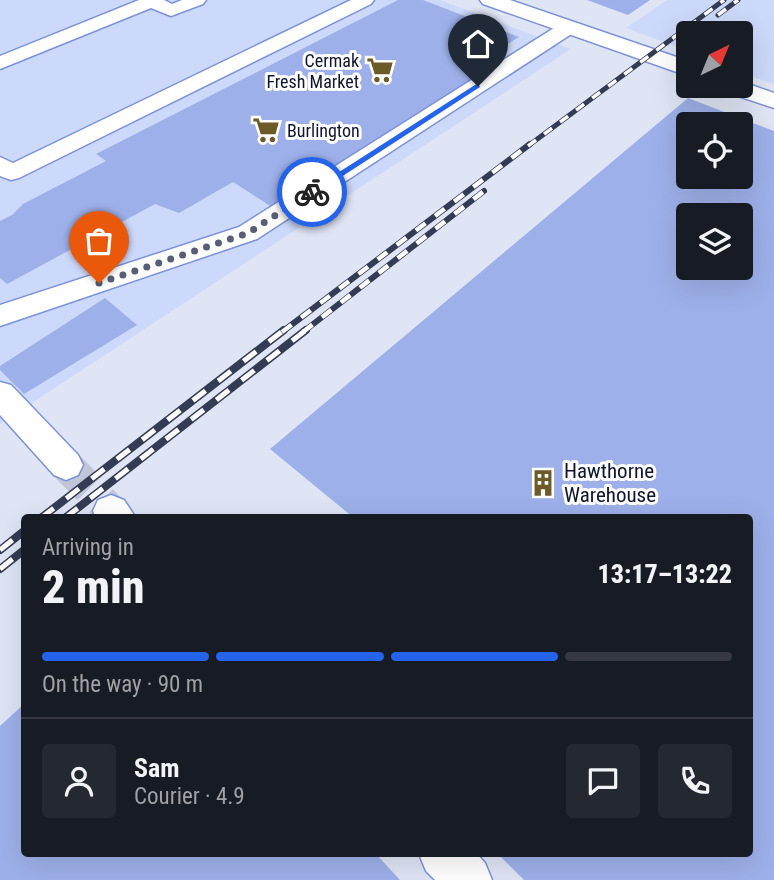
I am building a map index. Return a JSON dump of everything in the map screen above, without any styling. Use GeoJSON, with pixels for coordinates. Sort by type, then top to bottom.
{"type":"FeatureCollection","features":[{"type":"Feature","properties":{"kind":"main road"},"geometry":{"type":"LineString","coordinates":[[489,0],[676,65]]}},
{"type":"Feature","properties":{"kind":"main road"},"geometry":{"type":"LineString","coordinates":[[528,0],[676,55]]}},
{"type":"Feature","properties":{"kind":"main road"},"geometry":{"type":"LineString","coordinates":[[753,83],[774,90]]}},
{"type":"Feature","properties":{"kind":"main road"},"geometry":{"type":"LineString","coordinates":[[753,93],[774,101]]}},
{"type":"Feature","properties":{"kind":"lane"},"geometry":{"type":"LineString","coordinates":[[0,63],[153,1],[171,11],[197,0]]}},
{"type":"Feature","properties":{"kind":"lane"},"geometry":{"type":"LineString","coordinates":[[0,164],[12,173],[365,0]]}},
{"type":"Feature","properties":{"kind":"lane"},"geometry":{"type":"LineString","coordinates":[[0,316],[248,233],[569,27]]}},
{"type":"Feature","properties":{"kind":"lane"},"geometry":{"type":"LineString","coordinates":[[0,394],[66,465]]}},
{"type":"Feature","properties":{"kind":"lane"},"geometry":{"type":"LineString","coordinates":[[446,857],[468,880]]}},
{"type":"Feature","properties":{"kind":"shaded area"},"geometry":{"type":"Polygon","coordinates":[[[0,0],[440,0],[571,49],[0,424],[0,0]]]}},
{"type":"Feature","properties":{"kind":"shaded area"},"geometry":{"type":"Polygon","coordinates":[[[667,0],[774,0],[774,84],[753,77],[753,21],[676,21],[676,47],[626,28],[667,0]]]}},
{"type":"Feature","properties":{"kind":"building"},"geometry":{"type":"Polygon","coordinates":[[[398,0],[423,0],[519,37],[466,69],[480,75],[275,209],[233,182],[179,213],[155,204],[7,284],[0,278],[0,221],[12,215],[23,204],[106,161],[96,154],[398,0]]]}},
{"type":"Feature","properties":{"kind":"building"},"geometry":{"type":"Polygon","coordinates":[[[587,0],[650,0],[628,15],[587,0]]]}},
{"type":"Feature","properties":{"kind":"building","name":"Hawthorne Warehouse"},"geometry":{"type":"Polygon","coordinates":[[[688,98],[724,112],[676,112],[676,189],[753,189],[753,123],[774,131],[774,880],[524,880],[501,857],[753,857],[753,514],[349,514],[270,449],[688,98]]]}},
{"type":"Feature","properties":{"kind":"building"},"geometry":{"type":"Polygon","coordinates":[[[105,298],[137,325],[24,394],[0,370],[0,366],[105,298]]]}},
{"type":"Feature","properties":{"kind":"building"},"geometry":{"type":"Polygon","coordinates":[[[21,707],[21,857],[379,857],[400,880],[0,880],[0,726],[21,707]]]}},
{"type":"Feature","properties":{"kind":"tunnel"},"geometry":{"type":"LineString","coordinates":[[66,465],[111,511]]}},
{"type":"Feature","properties":{"kind":"railway"},"geometry":{"type":"LineString","coordinates":[[528,146],[724,0]]}},
{"type":"Feature","properties":{"kind":"railway"},"geometry":{"type":"LineString","coordinates":[[718,15],[738,0]]}},
{"type":"Feature","properties":{"kind":"railway"},"geometry":{"type":"LineString","coordinates":[[282,332],[530,144]]}},
{"type":"Feature","properties":{"kind":"railway"},"geometry":{"type":"LineString","coordinates":[[303,332],[484,191]]}},
{"type":"Feature","properties":{"kind":"railway"},"geometry":{"type":"LineString","coordinates":[[46,514],[284,330]]}},
{"type":"Feature","properties":{"kind":"railway"},"geometry":{"type":"LineString","coordinates":[[70,514],[306,330]]}},
{"type":"Feature","properties":{"kind":"railway"},"geometry":{"type":"LineString","coordinates":[[0,550],[21,533]]}},
{"type":"Feature","properties":{"kind":"railway"},"geometry":{"type":"LineString","coordinates":[[0,569],[21,552]]}},
{"type":"Feature","properties":{"kind":"way so far"},"geometry":{"type":"LineString","coordinates":[[99,283],[248,233],[312,192]]}},
{"type":"Feature","properties":{"kind":"place","name":"Cermak Fresh Market"},"geometry":{"type":"Point","coordinates":[380,70]}},
{"type":"Feature","properties":{"kind":"place","name":"Burlington"},"geometry":{"type":"Point","coordinates":[266,130]}},
{"type":"Feature","properties":{"kind":"place","name":"Hawthorne Warehouse"},"geometry":{"type":"Point","coordinates":[543,483]}},
{"type":"Feature","properties":{"kind":"route"},"geometry":{"type":"LineString","coordinates":[[312,192],[478,86]]}}]}
